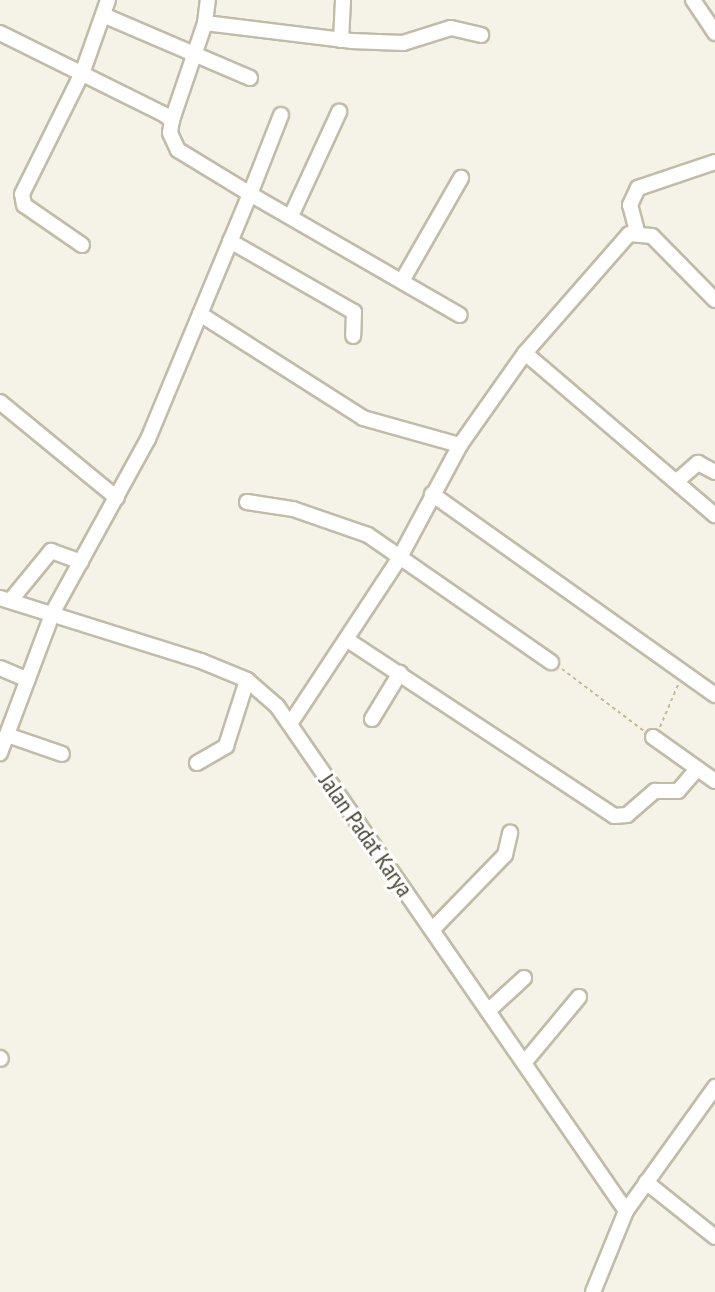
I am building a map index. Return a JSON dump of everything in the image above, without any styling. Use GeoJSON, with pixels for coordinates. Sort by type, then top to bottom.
{"type":"FeatureCollection","features":[{"type":"Feature","properties":{"kind":"street"},"geometry":{"type":"LineString","coordinates":[[82,245],[24,205],[22,194],[83,71],[108,0]]}},
{"type":"Feature","properties":{"kind":"street"},"geometry":{"type":"LineString","coordinates":[[208,0],[196,54],[172,120],[170,133],[178,150],[460,316]]}},
{"type":"Feature","properties":{"kind":"street"},"geometry":{"type":"LineString","coordinates":[[341,40],[343,0]]}},
{"type":"Feature","properties":{"kind":"street"},"geometry":{"type":"LineString","coordinates":[[692,0],[715,33]]}},
{"type":"Feature","properties":{"kind":"street"},"geometry":{"type":"LineString","coordinates":[[103,15],[250,78]]}},
{"type":"Feature","properties":{"kind":"street"},"geometry":{"type":"LineString","coordinates":[[205,23],[341,40],[402,43],[451,28],[481,35]]}},
{"type":"Feature","properties":{"kind":"street"},"geometry":{"type":"LineString","coordinates":[[0,33],[83,71],[172,120]]}},
{"type":"Feature","properties":{"kind":"street"},"geometry":{"type":"LineString","coordinates":[[291,216],[339,112]]}},
{"type":"Feature","properties":{"kind":"street"},"geometry":{"type":"LineString","coordinates":[[0,753],[53,612],[148,439],[281,115]]}},
{"type":"Feature","properties":{"kind":"street"},"geometry":{"type":"LineString","coordinates":[[713,293],[666,247],[637,231],[631,205],[638,188],[715,162]]}},
{"type":"Feature","properties":{"kind":"street"},"geometry":{"type":"LineString","coordinates":[[402,281],[461,178]]}},
{"type":"Feature","properties":{"kind":"street"},"geometry":{"type":"LineString","coordinates":[[290,724],[349,641],[400,557],[460,445],[525,353],[607,255],[637,231]]}},
{"type":"Feature","properties":{"kind":"street"},"geometry":{"type":"LineString","coordinates":[[230,241],[354,312],[353,336]]}},
{"type":"Feature","properties":{"kind":"street"},"geometry":{"type":"LineString","coordinates":[[200,314],[363,418],[460,445]]}},
{"type":"Feature","properties":{"kind":"street"},"geometry":{"type":"LineString","coordinates":[[525,353],[715,515]]}},
{"type":"Feature","properties":{"kind":"street"},"geometry":{"type":"LineString","coordinates":[[1,407],[117,498]]}},
{"type":"Feature","properties":{"kind":"street"},"geometry":{"type":"LineString","coordinates":[[677,481],[698,463],[715,472]]}},
{"type":"Feature","properties":{"kind":"street"},"geometry":{"type":"LineString","coordinates":[[432,494],[715,695]]}},
{"type":"Feature","properties":{"kind":"street"},"geometry":{"type":"LineString","coordinates":[[247,502],[348,526],[400,557],[551,662]]}},
{"type":"Feature","properties":{"kind":"street"},"geometry":{"type":"LineString","coordinates":[[5,599],[51,551],[81,562]]}},
{"type":"Feature","properties":{"kind":"street","name":"Jalan Padat Karya"},"geometry":{"type":"LineString","coordinates":[[5,599],[53,612],[247,681],[290,724],[626,1210]]}},
{"type":"Feature","properties":{"kind":"street"},"geometry":{"type":"LineString","coordinates":[[349,641],[614,816],[627,815],[656,791],[678,791],[696,770]]}},
{"type":"Feature","properties":{"kind":"street"},"geometry":{"type":"LineString","coordinates":[[0,668],[28,680]]}},
{"type":"Feature","properties":{"kind":"street"},"geometry":{"type":"LineString","coordinates":[[372,719],[400,673]]}},
{"type":"Feature","properties":{"kind":"street"},"geometry":{"type":"LineString","coordinates":[[197,763],[226,746],[247,681]]}},
{"type":"Feature","properties":{"kind":"street"},"geometry":{"type":"LineString","coordinates":[[7,735],[62,754]]}},
{"type":"Feature","properties":{"kind":"street"},"geometry":{"type":"LineString","coordinates":[[653,737],[715,781]]}},
{"type":"Feature","properties":{"kind":"street"},"geometry":{"type":"LineString","coordinates":[[432,930],[505,855],[510,833]]}},
{"type":"Feature","properties":{"kind":"street"},"geometry":{"type":"LineString","coordinates":[[488,1011],[524,978]]}},
{"type":"Feature","properties":{"kind":"street"},"geometry":{"type":"LineString","coordinates":[[524,1063],[579,997]]}},
{"type":"Feature","properties":{"kind":"street"},"geometry":{"type":"LineString","coordinates":[[593,1292],[626,1210],[713,1095]]}},
{"type":"Feature","properties":{"kind":"street"},"geometry":{"type":"LineString","coordinates":[[646,1182],[715,1237]]}},
{"type":"Feature","properties":{"kind":"path"},"geometry":{"type":"LineString","coordinates":[[551,662],[653,737],[675,699],[680,670]]}}]}
